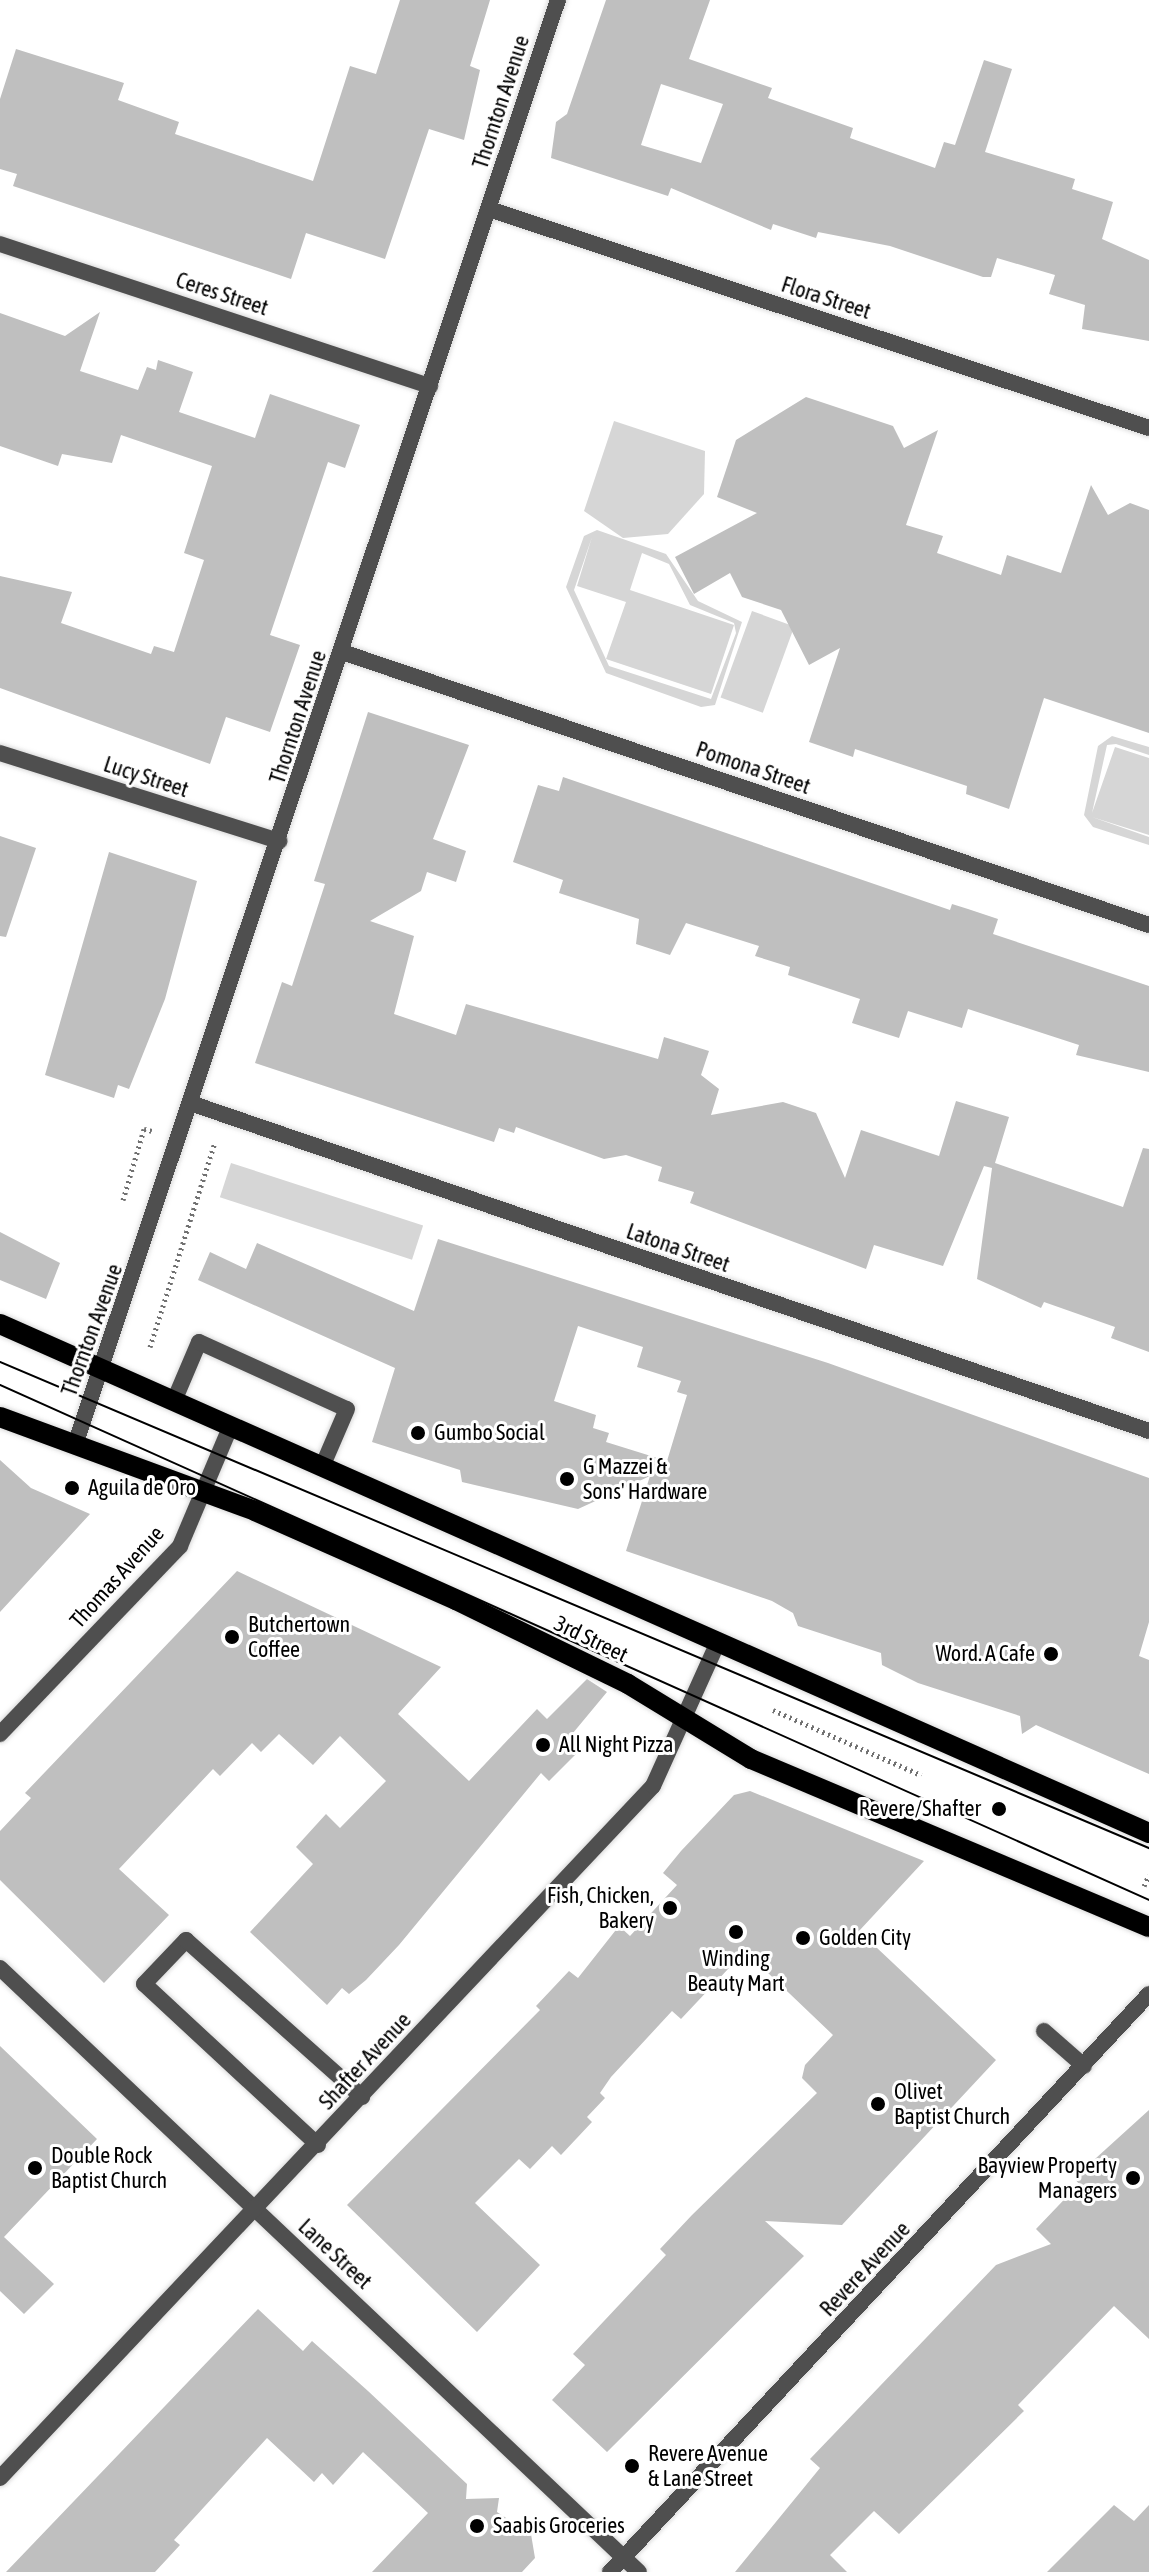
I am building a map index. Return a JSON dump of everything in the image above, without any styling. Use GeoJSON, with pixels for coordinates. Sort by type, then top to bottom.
{"type":"FeatureCollection","features":[{"type":"Feature","properties":{"kind":"main road","name":"3rd Street"},"geometry":{"type":"LineString","coordinates":[[0,1324],[1149,1833]]}},
{"type":"Feature","properties":{"kind":"main road","name":"3rd Street"},"geometry":{"type":"LineString","coordinates":[[0,1417],[204,1493],[456,1600],[628,1684],[751,1759],[1149,1927]]}},
{"type":"Feature","properties":{"kind":"street","name":"Thornton Avenue"},"geometry":{"type":"LineString","coordinates":[[75,1445],[104,1372],[558,0]]}},
{"type":"Feature","properties":{"kind":"street","name":"Flora Street"},"geometry":{"type":"LineString","coordinates":[[489,209],[1149,428]]}},
{"type":"Feature","properties":{"kind":"street","name":"Ceres Street"},"geometry":{"type":"LineString","coordinates":[[0,244],[430,386]]}},
{"type":"Feature","properties":{"kind":"street","name":"Pomona Street"},"geometry":{"type":"LineString","coordinates":[[342,652],[1149,925]]}},
{"type":"Feature","properties":{"kind":"street","name":"Lucy Street"},"geometry":{"type":"LineString","coordinates":[[0,753],[279,841]]}},
{"type":"Feature","properties":{"kind":"street","name":"Latona Street"},"geometry":{"type":"LineString","coordinates":[[193,1104],[1149,1431]]}},
{"type":"Feature","properties":{"kind":"street"},"geometry":{"type":"LineString","coordinates":[[174,1401],[199,1342],[347,1409],[322,1467]]}},
{"type":"Feature","properties":{"kind":"street","name":"Thomas Avenue"},"geometry":{"type":"LineString","coordinates":[[0,1734],[180,1546],[231,1425]]}},
{"type":"Feature","properties":{"kind":"street","name":"Shafter Avenue"},"geometry":{"type":"LineString","coordinates":[[0,2478],[318,2145],[653,1786],[685,1721],[717,1644]]}},
{"type":"Feature","properties":{"kind":"street"},"geometry":{"type":"LineString","coordinates":[[318,2145],[144,1984],[186,1940],[362,2097]]}},
{"type":"Feature","properties":{"kind":"street","name":"Lane Street"},"geometry":{"type":"LineString","coordinates":[[0,1968],[639,2572]]}},
{"type":"Feature","properties":{"kind":"street","name":"Revere Avenue"},"geometry":{"type":"LineString","coordinates":[[610,2572],[1149,1994]]}},
{"type":"Feature","properties":{"kind":"street"},"geometry":{"type":"LineString","coordinates":[[1044,2031],[1084,2066]]}},
{"type":"Feature","properties":{"kind":"path"},"geometry":{"type":"LineString","coordinates":[[150,1347],[224,1113]]}},
{"type":"Feature","properties":{"kind":"path"},"geometry":{"type":"LineString","coordinates":[[773,1710],[921,1775]]}},
{"type":"Feature","properties":{"kind":"path"},"geometry":{"type":"LineString","coordinates":[[1144,1886],[1149,1875]]}},
{"type":"Feature","properties":{"kind":"shaded area"},"geometry":{"type":"Polygon","coordinates":[[[614,421],[705,451],[704,494],[668,534],[623,538],[584,511],[614,421]]]}},
{"type":"Feature","properties":{"kind":"shaded area"},"geometry":{"type":"Polygon","coordinates":[[[597,530],[666,554],[698,601],[742,622],[715,705],[701,707],[606,673],[566,587],[584,536],[597,530]],[[592,537],[574,590],[609,666],[711,699],[736,633],[734,623],[690,605],[669,564],[642,553],[630,590],[734,625],[711,694],[606,659],[626,602],[577,586],[592,537]]]}},
{"type":"Feature","properties":{"kind":"shaded area"},"geometry":{"type":"Polygon","coordinates":[[[752,611],[794,626],[763,713],[721,697],[752,611]]]}},
{"type":"Feature","properties":{"kind":"shaded area"},"geometry":{"type":"Polygon","coordinates":[[[1112,736],[1149,747],[1149,755],[1116,744],[1107,745],[1092,813],[1115,747],[1149,758],[1149,835],[1092,817],[1149,837],[1149,845],[1093,827],[1084,815],[1098,746],[1112,736]]]}},
{"type":"Feature","properties":{"kind":"shaded area"},"geometry":{"type":"Polygon","coordinates":[[[231,1163],[423,1225],[412,1260],[220,1197],[231,1163]]]}},
{"type":"Feature","properties":{"kind":"building"},"geometry":{"type":"Polygon","coordinates":[[[400,0],[490,0],[470,66],[480,70],[464,140],[429,129],[385,259],[306,233],[291,279],[13,186],[17,174],[0,169],[0,99],[16,49],[124,83],[118,100],[179,122],[175,134],[313,181],[350,66],[376,74],[400,0]]]}},
{"type":"Feature","properties":{"kind":"building"},"geometry":{"type":"Polygon","coordinates":[[[606,0],[710,0],[689,59],[772,88],[768,98],[853,128],[850,138],[935,168],[944,142],[955,145],[984,60],[1012,69],[985,152],[1075,179],[1072,189],[1113,202],[1102,239],[1149,260],[1149,341],[1082,329],[1085,305],[1049,294],[1055,275],[997,258],[991,277],[983,277],[890,246],[818,232],[816,238],[773,224],[771,230],[671,188],[668,196],[551,158],[556,122],[567,114],[606,0]],[[661,84],[641,145],[701,163],[723,104],[661,84]]]}},
{"type":"Feature","properties":{"kind":"building"},"geometry":{"type":"Polygon","coordinates":[[[100,312],[80,371],[138,390],[147,367],[156,370],[158,360],[193,372],[179,412],[255,438],[270,394],[360,425],[345,468],[328,462],[270,635],[300,645],[270,732],[226,717],[210,764],[0,688],[0,576],[72,592],[61,623],[151,654],[154,646],[174,652],[204,560],[184,553],[212,466],[121,435],[112,463],[62,454],[58,466],[0,446],[0,313],[65,336],[100,312]]]}},
{"type":"Feature","properties":{"kind":"building"},"geometry":{"type":"Polygon","coordinates":[[[806,397],[893,426],[904,448],[938,430],[906,525],[943,536],[937,553],[1001,575],[1007,555],[1061,573],[1091,485],[1108,515],[1130,503],[1149,510],[1149,733],[1044,698],[1009,809],[966,794],[967,786],[855,749],[853,757],[809,742],[840,648],[809,665],[781,610],[742,597],[730,573],[694,594],[675,557],[757,513],[717,497],[736,440],[806,397]]]}},
{"type":"Feature","properties":{"kind":"building"},"geometry":{"type":"Polygon","coordinates":[[[368,712],[469,745],[433,839],[466,851],[456,882],[427,872],[421,891],[370,921],[414,936],[394,1014],[456,1035],[466,1004],[658,1059],[664,1037],[709,1051],[701,1075],[719,1089],[711,1115],[783,1102],[816,1113],[845,1178],[861,1130],[939,1156],[956,1101],[1009,1117],[995,1163],[1123,1207],[1143,1148],[1149,1149],[1149,1352],[1111,1338],[1115,1327],[1044,1302],[1041,1308],[977,1279],[992,1168],[984,1166],[943,1266],[874,1245],[866,1269],[690,1203],[694,1192],[658,1181],[662,1167],[626,1155],[604,1159],[516,1127],[514,1133],[499,1128],[494,1142],[255,1063],[282,982],[292,986],[325,884],[314,881],[368,712]]]}},
{"type":"Feature","properties":{"kind":"building"},"geometry":{"type":"Polygon","coordinates":[[[563,777],[950,910],[952,904],[998,919],[993,934],[1149,986],[1149,1072],[1076,1055],[1079,1045],[968,1009],[962,1028],[908,1011],[899,1038],[852,1023],[860,999],[788,975],[790,967],[755,956],[759,946],[686,923],[670,955],[636,944],[639,919],[559,893],[563,880],[513,862],[538,785],[559,791],[563,777]]]}},
{"type":"Feature","properties":{"kind":"building"},"geometry":{"type":"Polygon","coordinates":[[[0,836],[36,848],[6,937],[0,936],[0,836]]]}},
{"type":"Feature","properties":{"kind":"building"},"geometry":{"type":"Polygon","coordinates":[[[109,852],[197,881],[165,999],[129,1089],[118,1085],[114,1098],[45,1075],[109,852]]]}},
{"type":"Feature","properties":{"kind":"building"},"geometry":{"type":"Polygon","coordinates":[[[0,1232],[60,1263],[46,1299],[0,1280],[0,1232]]]}},
{"type":"Feature","properties":{"kind":"building"},"geometry":{"type":"Polygon","coordinates":[[[438,1239],[828,1363],[1149,1478],[1149,1622],[1139,1656],[1149,1660],[1149,1774],[1036,1725],[1022,1734],[1020,1716],[918,1683],[882,1665],[881,1653],[798,1626],[793,1613],[772,1601],[626,1551],[650,1476],[578,1509],[462,1482],[460,1470],[372,1442],[395,1368],[198,1280],[210,1252],[246,1269],[257,1243],[414,1311],[438,1239]],[[578,1326],[554,1401],[596,1415],[593,1428],[609,1433],[606,1442],[667,1461],[687,1395],[677,1392],[681,1381],[637,1367],[643,1347],[578,1326]]]}},
{"type":"Feature","properties":{"kind":"building"},"geometry":{"type":"Polygon","coordinates":[[[0,1460],[31,1488],[90,1514],[0,1612],[0,1460]]]}},
{"type":"Feature","properties":{"kind":"building"},"geometry":{"type":"Polygon","coordinates":[[[237,1571],[441,1667],[398,1714],[469,1781],[537,1709],[547,1719],[587,1679],[607,1692],[568,1739],[576,1754],[549,1781],[541,1773],[399,1945],[366,1980],[349,1994],[342,1988],[327,2005],[250,1932],[313,1864],[296,1847],[326,1814],[340,1828],[386,1781],[340,1736],[313,1765],[279,1734],[261,1752],[252,1743],[220,1776],[213,1769],[119,1869],[169,1915],[104,1983],[0,1880],[0,1831],[31,1798],[25,1793],[237,1571]]]}},
{"type":"Feature","properties":{"kind":"building"},"geometry":{"type":"Polygon","coordinates":[[[750,1791],[924,1861],[859,1931],[996,2060],[842,2225],[765,2221],[804,2256],[607,2452],[552,2400],[585,2365],[573,2354],[666,2255],[660,2249],[817,2093],[802,2078],[805,2065],[833,2035],[745,1951],[681,2019],[672,2011],[611,2077],[600,2093],[605,2098],[587,2117],[592,2122],[561,2155],[552,2146],[530,2169],[519,2159],[475,2203],[540,2265],[477,2332],[347,2205],[540,2010],[536,2006],[569,1971],[578,1978],[619,1926],[630,1936],[677,1885],[663,1873],[681,1851],[734,1795],[750,1791]]]}},
{"type":"Feature","properties":{"kind":"building","name":"Double Rock Baptist Church"},"geometry":{"type":"Polygon","coordinates":[[[0,2046],[97,2139],[4,2237],[54,2284],[24,2314],[0,2291],[0,2046]]]}},
{"type":"Feature","properties":{"kind":"building"},"geometry":{"type":"Polygon","coordinates":[[[1149,2110],[1149,2339],[1114,2306],[1018,2405],[1024,2411],[899,2534],[874,2511],[830,2555],[847,2572],[735,2572],[820,2468],[810,2459],[996,2265],[1051,2244],[1036,2229],[1079,2184],[1074,2178],[1149,2110]]]}},
{"type":"Feature","properties":{"kind":"building"},"geometry":{"type":"Polygon","coordinates":[[[258,2309],[303,2351],[312,2341],[368,2391],[467,2484],[466,2499],[499,2498],[497,2512],[531,2534],[535,2558],[522,2572],[372,2572],[428,2513],[363,2452],[333,2485],[322,2473],[314,2482],[267,2438],[174,2540],[180,2545],[155,2572],[6,2572],[258,2309]]]}},
{"type":"Feature","properties":{"kind":"building"},"geometry":{"type":"Polygon","coordinates":[[[1114,2505],[1134,2521],[1149,2505],[1149,2572],[1047,2572],[1114,2505]]]}},
{"type":"Feature","properties":{"kind":"tram line"},"geometry":{"type":"LineString","coordinates":[[0,1362],[1149,1848]]}},
{"type":"Feature","properties":{"kind":"tram line"},"geometry":{"type":"LineString","coordinates":[[0,1385],[1149,1900]]}},
{"type":"Feature","properties":{"kind":"place","name":"Gumbo Social"},"geometry":{"type":"Point","coordinates":[418,1433]}},
{"type":"Feature","properties":{"kind":"place","name":"G Mazzei & Sons' Hardware"},"geometry":{"type":"Point","coordinates":[567,1479]}},
{"type":"Feature","properties":{"kind":"place","name":"Aguila de Oro"},"geometry":{"type":"Point","coordinates":[72,1488]}},
{"type":"Feature","properties":{"kind":"place","name":"Butchertown Coffee"},"geometry":{"type":"Point","coordinates":[232,1637]}},
{"type":"Feature","properties":{"kind":"place","name":"Word. A Cafe"},"geometry":{"type":"Point","coordinates":[1051,1654]}},
{"type":"Feature","properties":{"kind":"place","name":"All Night Pizza"},"geometry":{"type":"Point","coordinates":[543,1745]}},
{"type":"Feature","properties":{"kind":"place","name":"Revere/Shafter"},"geometry":{"type":"Point","coordinates":[999,1809]}},
{"type":"Feature","properties":{"kind":"place","name":"Fish, Chicken, Bakery"},"geometry":{"type":"Point","coordinates":[670,1908]}},
{"type":"Feature","properties":{"kind":"place","name":"Winding Beauty Mart"},"geometry":{"type":"Point","coordinates":[736,1932]}},
{"type":"Feature","properties":{"kind":"place","name":"Golden City"},"geometry":{"type":"Point","coordinates":[803,1938]}},
{"type":"Feature","properties":{"kind":"place","name":"Olivet Baptist Church"},"geometry":{"type":"Point","coordinates":[878,2104]}},
{"type":"Feature","properties":{"kind":"place","name":"Double Rock Baptist Church"},"geometry":{"type":"Point","coordinates":[35,2168]}},
{"type":"Feature","properties":{"kind":"place","name":"Bayview Property Managers"},"geometry":{"type":"Point","coordinates":[1133,2178]}},
{"type":"Feature","properties":{"kind":"place","name":"Revere Avenue & Lane Street"},"geometry":{"type":"Point","coordinates":[632,2466]}},
{"type":"Feature","properties":{"kind":"place","name":"Saabis Groceries"},"geometry":{"type":"Point","coordinates":[477,2526]}}]}
